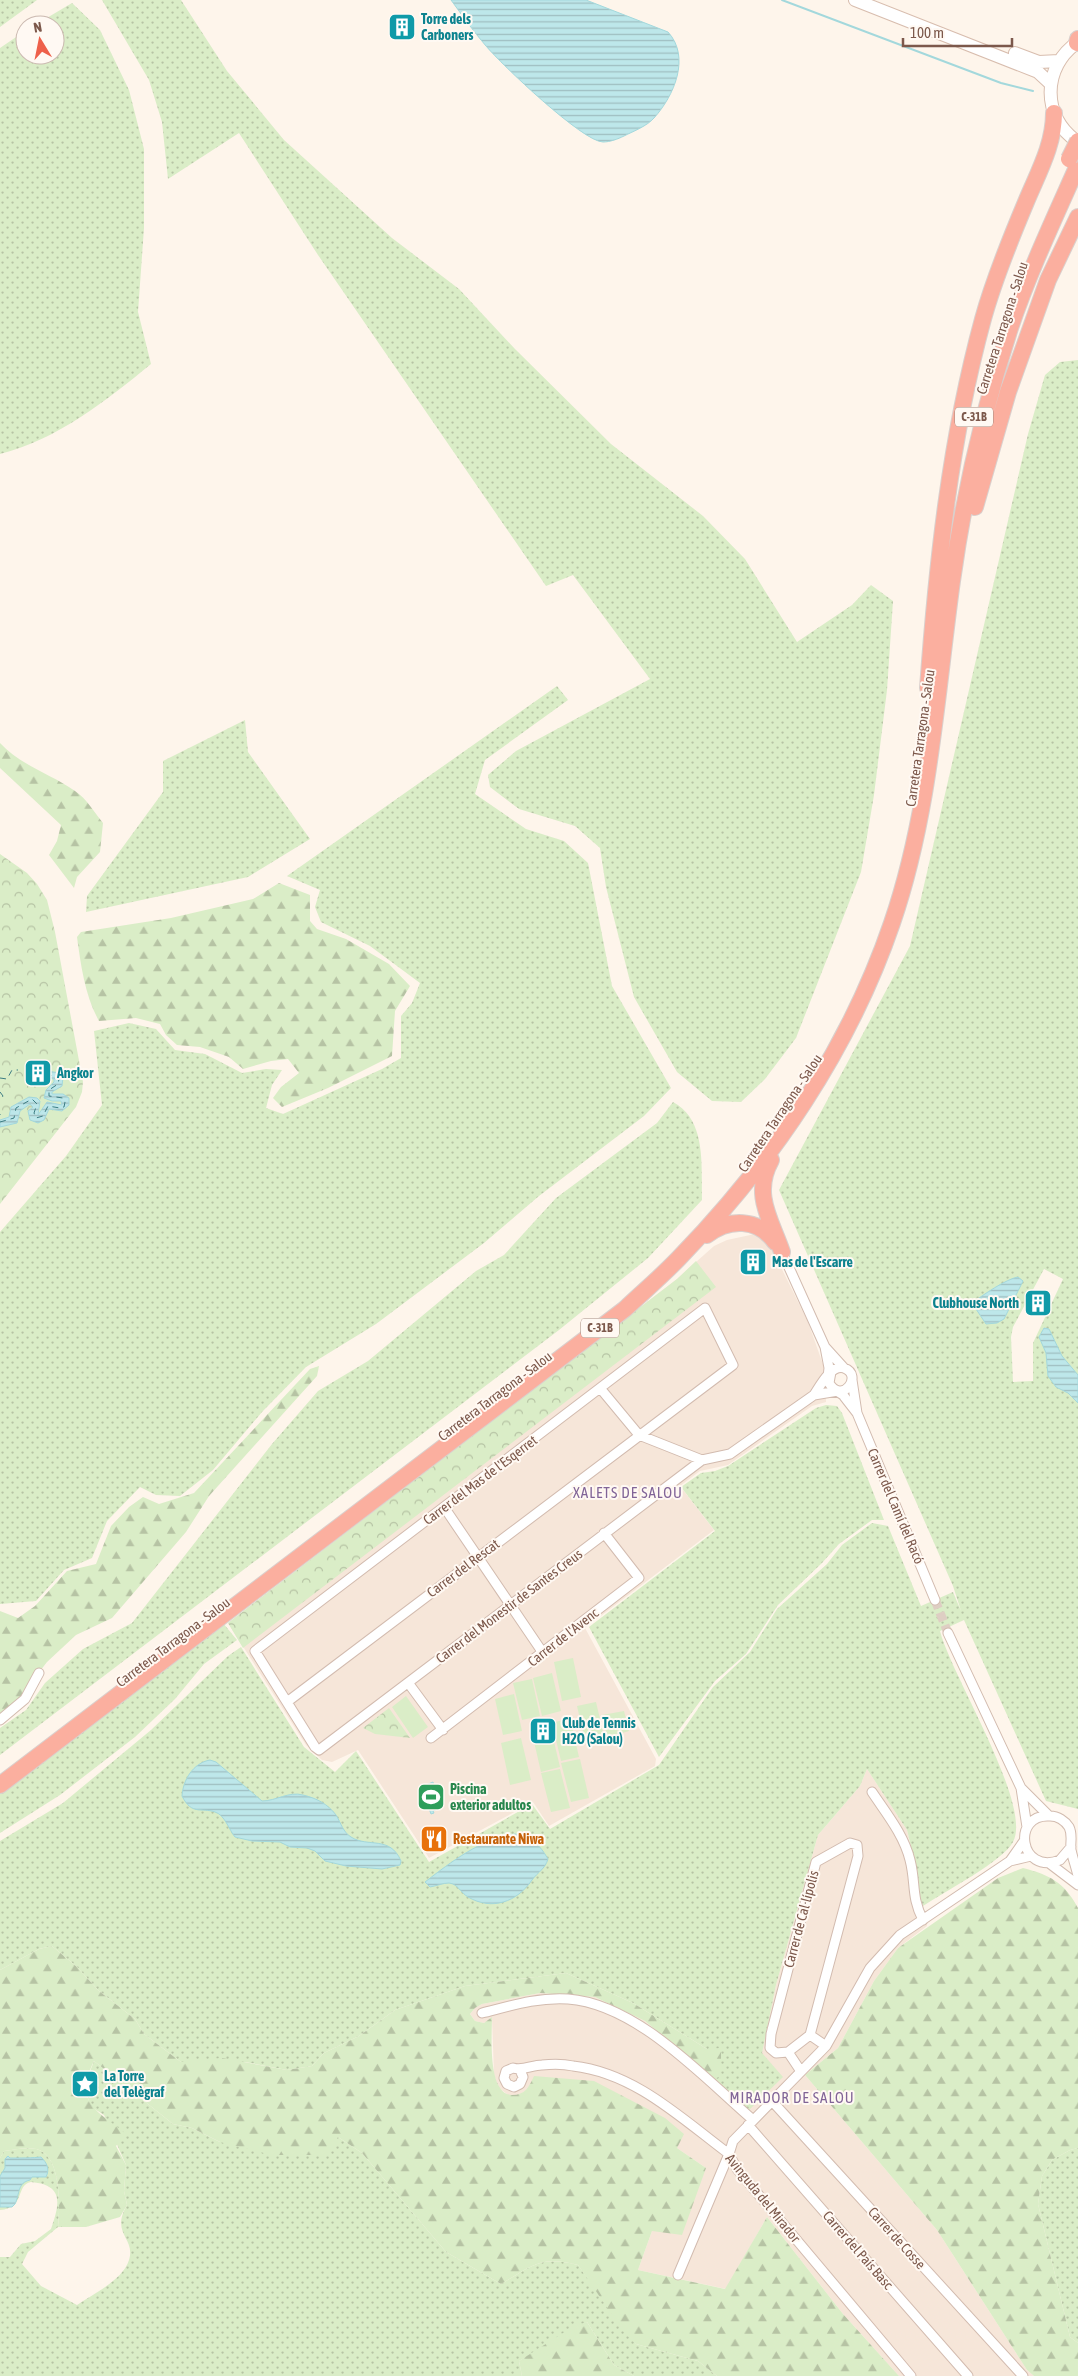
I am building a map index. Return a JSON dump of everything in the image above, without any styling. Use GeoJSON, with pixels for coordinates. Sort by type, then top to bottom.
{"type":"FeatureCollection","features":[{"type":"Feature","properties":{"kind":"highway"},"geometry":{"type":"LineString","coordinates":[[934,685],[936,579],[964,398],[983,318],[1010,240],[1051,140],[1054,113]]}},
{"type":"Feature","properties":{"kind":"highway","name":"Carretera Tarragona - Salou"},"geometry":{"type":"LineString","coordinates":[[0,1785],[625,1309],[679,1259],[740,1191],[765,1158],[808,1094],[834,1054],[860,1001],[892,924],[910,865],[927,779],[943,570],[958,484],[977,402],[1002,322],[1030,245],[1074,162],[1078,142]]}},
{"type":"Feature","properties":{"kind":"highway"},"geometry":{"type":"LineString","coordinates":[[934,685],[977,498],[1008,392],[1048,280],[1078,217]]}},
{"type":"Feature","properties":{"kind":"highway","name":"Carretera Tarragona - Salou"},"geometry":{"type":"LineString","coordinates":[[0,1773],[612,1306],[713,1207],[774,1128],[824,1048],[851,996],[882,920],[899,862],[934,685]]}},
{"type":"Feature","properties":{"kind":"highway"},"geometry":{"type":"LineString","coordinates":[[782,1252],[766,1209],[762,1183],[767,1167],[801,1114],[808,1094]]}},
{"type":"Feature","properties":{"kind":"highway"},"geometry":{"type":"LineString","coordinates":[[679,1259],[717,1228],[731,1223],[753,1225],[765,1230],[782,1252]]}},
{"type":"Feature","properties":{"kind":"street"},"geometry":{"type":"LineString","coordinates":[[855,0],[1038,72],[1050,84]]}},
{"type":"Feature","properties":{"kind":"street"},"geometry":{"type":"LineString","coordinates":[[878,0],[1031,59],[1040,62],[1059,61]]}},
{"type":"Feature","properties":{"kind":"street"},"geometry":{"type":"LineString","coordinates":[[1078,41],[1059,61],[1050,84],[1050,98],[1054,113],[1066,132],[1078,142]]}},
{"type":"Feature","properties":{"kind":"street"},"geometry":{"type":"LineString","coordinates":[[782,1252],[825,1348],[829,1376],[836,1390]]}},
{"type":"Feature","properties":{"kind":"street","name":"Carrer del Mas de l'Esqerret"},"geometry":{"type":"LineString","coordinates":[[287,1702],[254,1651],[705,1308]]}},
{"type":"Feature","properties":{"kind":"street","name":"Carrer del Rescat"},"geometry":{"type":"LineString","coordinates":[[287,1702],[733,1366],[705,1308]]}},
{"type":"Feature","properties":{"kind":"street"},"geometry":{"type":"LineString","coordinates":[[814,1394],[846,1389],[852,1380],[850,1372],[825,1348]]}},
{"type":"Feature","properties":{"kind":"street"},"geometry":{"type":"LineString","coordinates":[[600,1388],[640,1435],[702,1460],[730,1454],[814,1394],[836,1368],[844,1368]]}},
{"type":"Feature","properties":{"kind":"street","name":"Carrer del Camí del Racó"},"geometry":{"type":"LineString","coordinates":[[852,1380],[857,1413],[935,1600]]}},
{"type":"Feature","properties":{"kind":"street","name":"Carrer del Camí del Racó"},"geometry":{"type":"LineString","coordinates":[[836,1390],[843,1395],[857,1413]]}},
{"type":"Feature","properties":{"kind":"street","name":"Carrer del Monestir de Santes Creus"},"geometry":{"type":"LineString","coordinates":[[287,1702],[319,1750],[409,1684],[510,1604],[702,1460]]}},
{"type":"Feature","properties":{"kind":"street"},"geometry":{"type":"LineString","coordinates":[[444,1507],[544,1653]]}},
{"type":"Feature","properties":{"kind":"street","name":"Carrer de l'Avenc"},"geometry":{"type":"LineString","coordinates":[[431,1738],[544,1653],[639,1578],[604,1533]]}},
{"type":"Feature","properties":{"kind":"street"},"geometry":{"type":"LineString","coordinates":[[678,2275],[733,2141],[800,2070],[826,2046],[870,1968],[900,1935],[1010,1861],[1024,1841],[1027,1827],[1021,1788],[948,1633]]}},
{"type":"Feature","properties":{"kind":"street"},"geometry":{"type":"LineString","coordinates":[[0,1720],[25,1700],[39,1673]]}},
{"type":"Feature","properties":{"kind":"street"},"geometry":{"type":"LineString","coordinates":[[409,1684],[443,1730]]}},
{"type":"Feature","properties":{"kind":"street"},"geometry":{"type":"LineString","coordinates":[[1021,1788],[1048,1815]]}},
{"type":"Feature","properties":{"kind":"street"},"geometry":{"type":"LineString","coordinates":[[872,1792],[899,1832],[910,1860],[915,1905],[924,1920]]}},
{"type":"Feature","properties":{"kind":"street"},"geometry":{"type":"LineString","coordinates":[[1027,1827],[1036,1818],[1048,1815],[1060,1818],[1068,1826],[1072,1835],[1071,1847],[1078,1876]]}},
{"type":"Feature","properties":{"kind":"street"},"geometry":{"type":"LineString","coordinates":[[1024,1841],[1026,1849],[1032,1856],[1042,1862],[1049,1863],[1078,1885]]}},
{"type":"Feature","properties":{"kind":"street","name":"Carrer de Cal·lípolis"},"geometry":{"type":"LineString","coordinates":[[800,2070],[788,2052],[776,2053],[770,2048],[771,2034],[816,1862],[850,1843],[857,1845],[858,1856],[810,2035]]}},
{"type":"Feature","properties":{"kind":"street"},"geometry":{"type":"LineString","coordinates":[[1049,1863],[1064,1857],[1071,1847]]}},
{"type":"Feature","properties":{"kind":"street"},"geometry":{"type":"LineString","coordinates":[[1010,1861],[1032,1856]]}},
{"type":"Feature","properties":{"kind":"street","name":"Carrer del País Basc"},"geometry":{"type":"LineString","coordinates":[[482,2013],[541,2000],[568,1999],[594,2003],[627,2017],[654,2034],[750,2123],[968,2376]]}},
{"type":"Feature","properties":{"kind":"street"},"geometry":{"type":"LineString","coordinates":[[788,2052],[810,2035],[826,2046]]}},
{"type":"Feature","properties":{"kind":"street","name":"Avinguda del Mirador"},"geometry":{"type":"LineString","coordinates":[[520,2070],[542,2065],[573,2066],[608,2073],[632,2084],[729,2154],[737,2169],[911,2376]]}},
{"type":"Feature","properties":{"kind":"street","name":"Carrer de Cosse"},"geometry":{"type":"LineString","coordinates":[[771,2100],[1023,2376]]}},
{"type":"Feature","properties":{"kind":"shaded area"},"geometry":{"type":"Polygon","coordinates":[[[755,1234],[768,1241],[808,1322],[825,1370],[826,1402],[812,1406],[728,1465],[700,1471],[680,1486],[714,1530],[585,1628],[656,1759],[655,1766],[549,1826],[533,1802],[429,1858],[358,1750],[332,1762],[322,1760],[306,1745],[228,1623],[677,1279],[714,1246],[727,1240],[755,1234]]]}},
{"type":"Feature","properties":{"kind":"shaded area"},"geometry":{"type":"Polygon","coordinates":[[[867,1769],[907,1830],[927,1926],[898,1948],[874,1981],[838,2048],[805,2075],[937,2230],[1027,2370],[1034,2376],[899,2376],[843,2314],[767,2217],[726,2289],[638,2270],[652,2231],[706,2168],[677,2148],[530,2085],[519,2095],[508,2095],[498,2087],[494,2074],[492,2018],[484,2023],[475,2021],[470,2014],[482,2004],[540,1993],[595,1997],[645,2021],[749,2110],[776,1985],[818,1835],[860,1786],[867,1769]]]}},
{"type":"Feature","properties":{"kind":"green space"},"geometry":{"type":"Polygon","coordinates":[[[0,0],[37,0],[15,15],[0,27],[0,0]]]}},
{"type":"Feature","properties":{"kind":"green space"},"geometry":{"type":"Polygon","coordinates":[[[102,0],[181,0],[227,71],[284,140],[392,238],[459,289],[515,349],[611,444],[703,516],[745,559],[797,642],[852,605],[871,585],[893,601],[887,690],[874,795],[861,872],[796,1038],[765,1079],[741,1102],[712,1101],[677,1072],[634,997],[606,887],[600,848],[575,826],[519,809],[490,787],[488,775],[516,751],[650,679],[573,575],[546,586],[318,255],[239,133],[168,179],[162,122],[149,80],[102,0]]]}},
{"type":"Feature","properties":{"kind":"green space"},"geometry":{"type":"Polygon","coordinates":[[[72,3],[100,30],[129,90],[144,149],[144,228],[138,312],[151,364],[99,405],[61,429],[21,448],[0,454],[0,48],[15,38],[15,65],[65,65],[65,15],[52,15],[72,3]]]}},
{"type":"Feature","properties":{"kind":"green space"},"geometry":{"type":"Polygon","coordinates":[[[1078,360],[1078,1809],[1046,1801],[964,1620],[940,1631],[947,1651],[1002,1771],[1012,1800],[1016,1824],[1013,1842],[1007,1850],[986,1867],[923,1906],[907,1830],[867,1769],[860,1786],[818,1835],[776,1985],[762,2053],[783,2077],[749,2110],[714,2079],[720,2061],[720,2049],[707,2049],[633,2003],[566,1973],[465,1986],[395,2010],[359,2036],[324,2053],[312,2066],[287,2070],[245,2062],[181,2062],[144,2034],[135,2019],[99,1991],[77,1967],[52,1946],[39,1949],[0,1970],[0,1841],[63,1803],[151,1730],[228,1656],[241,1647],[304,1747],[335,1772],[356,1751],[429,1862],[532,1804],[550,1829],[659,1765],[713,1687],[750,1652],[777,1609],[827,1564],[842,1545],[872,1523],[888,1526],[921,1606],[953,1592],[961,1611],[953,1586],[779,1190],[910,946],[1028,434],[1045,375],[1060,362],[1078,360]],[[1044,1269],[1013,1327],[1011,1337],[1013,1382],[1033,1381],[1033,1343],[1063,1279],[1044,1269]]]}},
{"type":"Feature","properties":{"kind":"green space"},"geometry":{"type":"Polygon","coordinates":[[[557,686],[568,700],[485,760],[475,794],[526,829],[564,841],[588,863],[612,986],[671,1088],[644,1116],[539,1196],[484,1243],[376,1324],[306,1367],[262,1412],[213,1470],[180,1496],[156,1495],[140,1487],[107,1521],[92,1558],[64,1570],[36,1601],[0,1604],[0,1232],[66,1156],[102,1105],[94,1031],[129,1023],[156,1029],[175,1050],[205,1054],[242,1073],[266,1069],[282,1070],[272,1085],[266,1108],[283,1114],[382,1069],[401,1058],[401,1016],[412,1003],[420,983],[370,946],[321,922],[315,907],[320,890],[287,876],[557,686]]]}},
{"type":"Feature","properties":{"kind":"green space"},"geometry":{"type":"Polygon","coordinates":[[[245,720],[248,752],[310,839],[248,877],[86,912],[87,896],[163,792],[163,761],[245,720]]]}},
{"type":"Feature","properties":{"kind":"green space"},"geometry":{"type":"Polygon","coordinates":[[[0,743],[26,763],[79,794],[103,823],[100,852],[77,877],[74,888],[49,855],[57,841],[61,825],[0,768],[0,743]]]}},
{"type":"Feature","properties":{"kind":"green space"},"geometry":{"type":"Polygon","coordinates":[[[0,854],[27,873],[47,900],[55,932],[83,1082],[82,1092],[76,1107],[0,1204],[0,854]]]}},
{"type":"Feature","properties":{"kind":"green space"},"geometry":{"type":"Polygon","coordinates":[[[279,883],[310,895],[310,921],[317,929],[346,939],[389,964],[410,986],[395,1011],[392,1056],[328,1088],[282,1107],[273,1098],[281,1087],[299,1073],[288,1059],[271,1061],[243,1069],[229,1057],[200,1047],[177,1045],[166,1035],[160,1024],[136,1018],[99,1021],[90,1001],[82,970],[77,937],[81,932],[171,918],[253,899],[279,883]]]}},
{"type":"Feature","properties":{"kind":"green space"},"geometry":{"type":"Polygon","coordinates":[[[673,1102],[684,1110],[692,1120],[697,1132],[700,1145],[702,1200],[648,1258],[559,1330],[0,1755],[0,1728],[26,1710],[45,1683],[83,1649],[132,1623],[272,1444],[318,1391],[368,1361],[476,1271],[504,1255],[556,1198],[657,1123],[673,1102]]]}},
{"type":"Feature","properties":{"kind":"green space"},"geometry":{"type":"Polygon","coordinates":[[[696,1261],[716,1287],[243,1648],[228,1623],[677,1279],[696,1261]]]}},
{"type":"Feature","properties":{"kind":"green space"},"geometry":{"type":"Polygon","coordinates":[[[319,1366],[317,1376],[209,1496],[186,1532],[112,1618],[76,1635],[47,1662],[17,1701],[0,1714],[0,1611],[18,1618],[35,1606],[67,1571],[96,1564],[111,1526],[129,1507],[143,1497],[159,1504],[194,1493],[310,1369],[319,1366]]]}},
{"type":"Feature","properties":{"kind":"green space"},"geometry":{"type":"Polygon","coordinates":[[[826,1405],[837,1406],[842,1413],[884,1520],[872,1520],[839,1544],[778,1605],[746,1654],[715,1681],[659,1757],[589,1627],[715,1531],[681,1487],[701,1473],[715,1471],[728,1466],[816,1408],[826,1405]]]}},
{"type":"Feature","properties":{"kind":"green space"},"geometry":{"type":"Polygon","coordinates":[[[223,1623],[237,1640],[204,1664],[175,1699],[135,1737],[60,1795],[0,1833],[0,1792],[223,1623]]]}},
{"type":"Feature","properties":{"kind":"green space"},"geometry":{"type":"Polygon","coordinates":[[[573,1658],[581,1697],[562,1701],[554,1662],[573,1658]]]}},
{"type":"Feature","properties":{"kind":"green space"},"geometry":{"type":"Polygon","coordinates":[[[552,1673],[561,1711],[542,1716],[533,1678],[552,1673]]]}},
{"type":"Feature","properties":{"kind":"green space"},"geometry":{"type":"Polygon","coordinates":[[[532,1679],[540,1716],[522,1720],[513,1683],[532,1679]]]}},
{"type":"Feature","properties":{"kind":"green space"},"geometry":{"type":"Polygon","coordinates":[[[514,1694],[522,1731],[503,1735],[495,1699],[514,1694]]]}},
{"type":"Feature","properties":{"kind":"green space"},"geometry":{"type":"Polygon","coordinates":[[[406,1696],[428,1727],[413,1738],[392,1707],[406,1696]]]}},
{"type":"Feature","properties":{"kind":"green space"},"geometry":{"type":"Polygon","coordinates":[[[596,1702],[605,1740],[586,1745],[577,1706],[596,1702]]]}},
{"type":"Feature","properties":{"kind":"green space"},"geometry":{"type":"Polygon","coordinates":[[[389,1708],[410,1738],[375,1734],[363,1728],[389,1708]]]}},
{"type":"Feature","properties":{"kind":"green space"},"geometry":{"type":"Polygon","coordinates":[[[624,1711],[629,1731],[619,1734],[616,1725],[618,1734],[607,1736],[602,1715],[624,1711]]]}},
{"type":"Feature","properties":{"kind":"green space"},"geometry":{"type":"Polygon","coordinates":[[[570,1718],[579,1757],[561,1761],[552,1723],[570,1718]]]}},
{"type":"Feature","properties":{"kind":"green space"},"geometry":{"type":"Polygon","coordinates":[[[551,1729],[560,1767],[541,1772],[532,1733],[551,1729]]]}},
{"type":"Feature","properties":{"kind":"green space"},"geometry":{"type":"Polygon","coordinates":[[[521,1738],[531,1780],[510,1785],[501,1743],[521,1738]]]}},
{"type":"Feature","properties":{"kind":"green space"},"geometry":{"type":"Polygon","coordinates":[[[580,1759],[589,1798],[571,1802],[561,1763],[580,1759]]]}},
{"type":"Feature","properties":{"kind":"green space"},"geometry":{"type":"Polygon","coordinates":[[[560,1769],[570,1808],[551,1812],[541,1773],[560,1769]]]}},
{"type":"Feature","properties":{"kind":"green space"},"geometry":{"type":"Polygon","coordinates":[[[1023,1868],[1049,1877],[1062,1886],[1078,1908],[1078,2148],[1070,2150],[1052,2160],[1042,2176],[1038,2204],[1070,2337],[1078,2343],[1078,2376],[1034,2376],[1027,2370],[937,2230],[805,2075],[838,2048],[874,1981],[898,1948],[998,1878],[1023,1868]]]}},
{"type":"Feature","properties":{"kind":"green space"},"geometry":{"type":"Polygon","coordinates":[[[52,1946],[77,1967],[99,1991],[135,2019],[144,2034],[181,2062],[222,2058],[287,2070],[312,2066],[324,2053],[359,2036],[395,2010],[465,1986],[566,1973],[633,2003],[707,2049],[721,2048],[721,2076],[714,2079],[645,2021],[595,1997],[540,1993],[482,2004],[470,2014],[475,2021],[484,2023],[492,2017],[492,2049],[495,2075],[498,2085],[504,2092],[512,2095],[520,2094],[528,2087],[534,2076],[594,2081],[665,2118],[684,2134],[677,2148],[706,2168],[682,2235],[652,2231],[638,2270],[725,2289],[767,2217],[843,2314],[899,2376],[717,2376],[698,2361],[636,2344],[624,2332],[578,2265],[554,2261],[545,2262],[529,2267],[501,2284],[446,2252],[362,2153],[338,2137],[328,2155],[272,2155],[220,2142],[192,2128],[173,2124],[94,2061],[88,2075],[87,2096],[91,2104],[98,2111],[126,2134],[116,2146],[126,2165],[124,2191],[127,2205],[120,2217],[86,2227],[58,2227],[58,2187],[49,2158],[39,2150],[29,2148],[4,2151],[0,2158],[0,1970],[39,1949],[52,1946]]]}},
{"type":"Feature","properties":{"kind":"green space"},"geometry":{"type":"Polygon","coordinates":[[[94,2061],[173,2124],[192,2128],[220,2142],[338,2137],[362,2153],[446,2252],[501,2284],[529,2267],[545,2262],[565,2262],[578,2265],[636,2344],[698,2361],[717,2376],[634,2376],[614,2365],[587,2322],[519,2361],[522,2376],[0,2376],[0,2257],[10,2257],[21,2244],[35,2241],[51,2229],[57,2203],[54,2191],[42,2184],[31,2182],[23,2187],[14,2205],[0,2210],[0,2158],[4,2151],[24,2148],[39,2150],[49,2158],[56,2176],[59,2198],[58,2227],[28,2252],[22,2264],[41,2286],[77,2305],[121,2274],[129,2260],[129,2246],[121,2223],[122,2215],[127,2205],[124,2191],[126,2165],[104,2115],[90,2106],[85,2084],[94,2061]]]}},
{"type":"Feature","properties":{"kind":"green space"},"geometry":{"type":"Polygon","coordinates":[[[1078,2148],[1078,2343],[1070,2337],[1038,2204],[1042,2176],[1052,2160],[1070,2150],[1078,2148]]]}},
{"type":"Feature","properties":{"kind":"green space"},"geometry":{"type":"Polygon","coordinates":[[[587,2322],[614,2365],[634,2376],[522,2376],[519,2361],[574,2326],[587,2322]]]}},
{"type":"Feature","properties":{"kind":"water"},"geometry":{"type":"Polygon","coordinates":[[[451,0],[586,0],[668,32],[675,42],[679,64],[673,88],[661,109],[644,126],[611,141],[603,142],[593,139],[561,116],[508,69],[481,40],[451,0]]]}},
{"type":"Feature","properties":{"kind":"water"},"geometry":{"type":"Polygon","coordinates":[[[48,1071],[59,1073],[63,1077],[62,1086],[52,1092],[52,1094],[63,1094],[69,1098],[69,1105],[62,1111],[49,1109],[44,1120],[38,1123],[30,1120],[28,1111],[33,1107],[30,1104],[20,1111],[17,1123],[0,1127],[0,1120],[9,1117],[11,1107],[29,1097],[37,1098],[40,1101],[38,1115],[47,1102],[62,1105],[61,1101],[52,1101],[44,1098],[46,1090],[54,1082],[54,1079],[47,1078],[48,1071]]]}},
{"type":"Feature","properties":{"kind":"water"},"geometry":{"type":"Polygon","coordinates":[[[1018,1277],[1023,1281],[1004,1319],[997,1323],[986,1324],[972,1303],[1001,1284],[1018,1277]]]}},
{"type":"Feature","properties":{"kind":"water"},"geometry":{"type":"Polygon","coordinates":[[[1044,1328],[1049,1329],[1062,1356],[1078,1375],[1078,1403],[1068,1393],[1056,1387],[1048,1376],[1046,1353],[1039,1337],[1044,1328]]]}},
{"type":"Feature","properties":{"kind":"water"},"geometry":{"type":"Polygon","coordinates":[[[210,1760],[216,1762],[262,1801],[298,1794],[321,1802],[336,1815],[348,1835],[364,1842],[378,1843],[391,1848],[401,1861],[400,1865],[382,1869],[346,1866],[325,1861],[315,1851],[307,1848],[290,1847],[280,1842],[252,1841],[235,1837],[224,1819],[218,1814],[193,1809],[182,1796],[184,1784],[190,1773],[194,1768],[210,1760]]]}},
{"type":"Feature","properties":{"kind":"water","name":"Piscina exterior adultos"},"geometry":{"type":"Polygon","coordinates":[[[433,1782],[442,1807],[431,1814],[421,1787],[433,1782]]]}},
{"type":"Feature","properties":{"kind":"water"},"geometry":{"type":"Polygon","coordinates":[[[515,1834],[526,1837],[534,1842],[542,1849],[548,1859],[526,1888],[511,1899],[495,1904],[486,1903],[468,1897],[452,1884],[447,1883],[430,1887],[425,1882],[467,1852],[491,1840],[515,1834]]]}},
{"type":"Feature","properties":{"kind":"water"},"geometry":{"type":"Polygon","coordinates":[[[8,2156],[10,2158],[41,2157],[48,2171],[46,2177],[32,2177],[21,2186],[15,2204],[12,2207],[0,2207],[0,2176],[5,2168],[5,2159],[8,2156]]]}},
{"type":"Feature","properties":{"kind":"waterway"},"geometry":{"type":"LineString","coordinates":[[782,0],[1001,83],[1033,91]]}},
{"type":"Feature","properties":{"kind":"ferry route"},"geometry":{"type":"LineString","coordinates":[[0,1078],[7,1079],[12,1070],[18,1070]]}},
{"type":"Feature","properties":{"kind":"ferry route"},"geometry":{"type":"LineString","coordinates":[[0,1122],[14,1118],[16,1108],[32,1099],[37,1104],[34,1113],[36,1118],[43,1116],[48,1106],[64,1107],[65,1102],[63,1098],[49,1096],[49,1090],[58,1084],[59,1079],[48,1075]]}},
{"type":"Feature","properties":{"kind":"ferry route"},"geometry":{"type":"LineString","coordinates":[[0,1092],[3,1096],[0,1101]]}},
{"type":"Feature","properties":{"kind":"tunnel"},"geometry":{"type":"LineString","coordinates":[[935,1600],[948,1633]]}},
{"type":"Feature","properties":{"kind":"place","name":"Torre dels Carboners"},"geometry":{"type":"Point","coordinates":[402,27]}},
{"type":"Feature","properties":{"kind":"place","name":"Angkor"},"geometry":{"type":"Point","coordinates":[38,1073]}},
{"type":"Feature","properties":{"kind":"place","name":"Mas de l'Escarre"},"geometry":{"type":"Point","coordinates":[753,1262]}},
{"type":"Feature","properties":{"kind":"place","name":"Clubhouse North"},"geometry":{"type":"Point","coordinates":[1038,1303]}},
{"type":"Feature","properties":{"kind":"place","name":"Club de Tennis H2O (Salou)"},"geometry":{"type":"Point","coordinates":[543,1731]}},
{"type":"Feature","properties":{"kind":"place","name":"Piscina exterior adultos"},"geometry":{"type":"Point","coordinates":[431,1797]}},
{"type":"Feature","properties":{"kind":"place","name":"Restaurante Niwa"},"geometry":{"type":"Point","coordinates":[434,1839]}},
{"type":"Feature","properties":{"kind":"place","name":"La Torre del Telègraf"},"geometry":{"type":"Point","coordinates":[85,2084]}},
{"type":"Feature","properties":{"kind":"district","name":"XALETS DE SALOU"},"geometry":{"type":"Point","coordinates":[628,1492]}},
{"type":"Feature","properties":{"kind":"district","name":"MIRADOR DE SALOU"},"geometry":{"type":"Point","coordinates":[792,2097]}}]}
